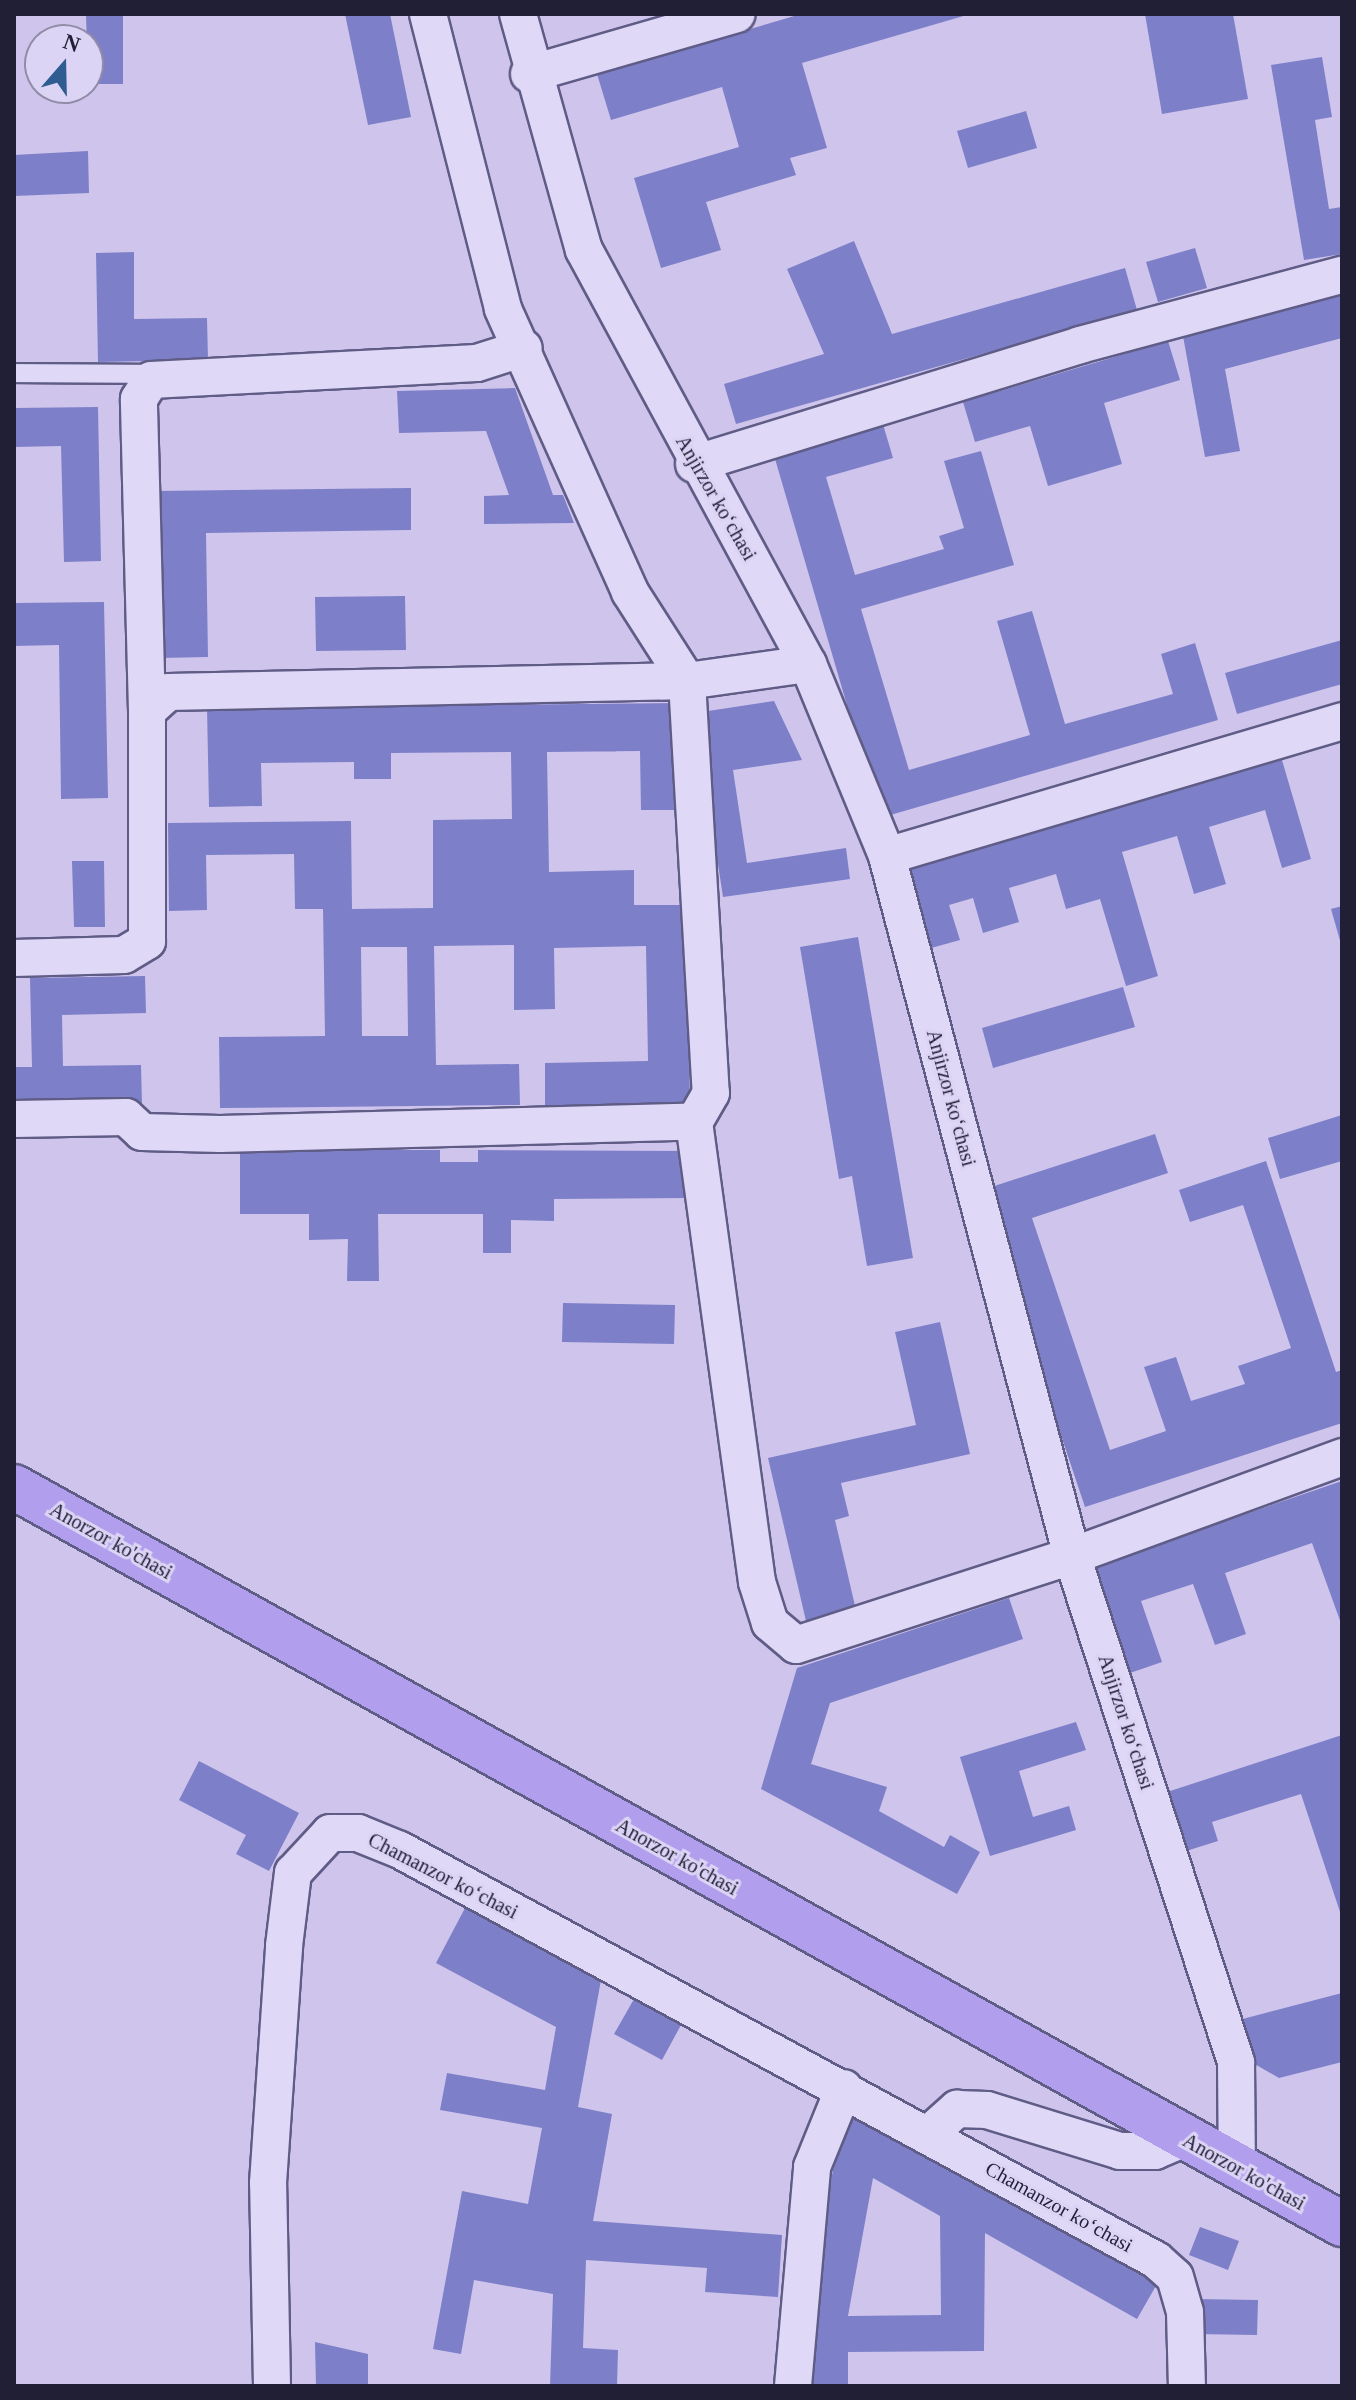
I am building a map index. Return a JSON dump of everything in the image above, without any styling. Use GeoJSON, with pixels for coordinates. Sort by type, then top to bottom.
{"type":"FeatureCollection","features":[{"type":"Feature","properties":{"kind":"main road","name":"Anorzor ko'chasi"},"geometry":{"type":"LineString","coordinates":[[14,1487],[1237,2169],[1342,2224]]}},
{"type":"Feature","properties":{"kind":"street"},"geometry":{"type":"LineString","coordinates":[[428,14],[503,309],[524,348],[630,592],[687,681],[711,1093],[694,1122],[757,1582],[770,1623],[796,1645],[1072,1556],[1342,1457]]}},
{"type":"Feature","properties":{"kind":"street","name":"Anjirzor koʻchasi"},"geometry":{"type":"LineString","coordinates":[[518,14],[529,74],[584,250],[694,464],[808,664],[887,856],[1072,1556],[1236,2062],[1237,2169]]}},
{"type":"Feature","properties":{"kind":"street"},"geometry":{"type":"LineString","coordinates":[[529,74],[737,14]]}},
{"type":"Feature","properties":{"kind":"street"},"geometry":{"type":"LineString","coordinates":[[694,464],[1080,345],[1342,275]]}},
{"type":"Feature","properties":{"kind":"street"},"geometry":{"type":"LineString","coordinates":[[14,958],[124,955],[147,941],[147,711],[139,399],[165,374],[477,363],[524,348]]}},
{"type":"Feature","properties":{"kind":"street"},"geometry":{"type":"LineString","coordinates":[[147,711],[168,692],[687,681],[808,664]]}},
{"type":"Feature","properties":{"kind":"street"},"geometry":{"type":"LineString","coordinates":[[887,856],[1342,721]]}},
{"type":"Feature","properties":{"kind":"street"},"geometry":{"type":"LineString","coordinates":[[14,1119],[126,1117],[142,1132],[220,1134],[694,1122]]}},
{"type":"Feature","properties":{"kind":"street","name":"Chamanzor koʻchasi"},"geometry":{"type":"LineString","coordinates":[[272,2386],[268,2183],[284,1946],[293,1873],[330,1833],[358,1833],[400,1850],[929,2134],[1175,2277],[1185,2312],[1187,2386]]}},
{"type":"Feature","properties":{"kind":"street"},"geometry":{"type":"LineString","coordinates":[[793,2386],[812,2167],[844,2088]]}},
{"type":"Feature","properties":{"kind":"street"},"geometry":{"type":"LineString","coordinates":[[929,2134],[957,2109],[987,2110],[1120,2151],[1155,2151],[1183,2139]]}},
{"type":"Feature","properties":{"kind":"lane"},"geometry":{"type":"LineString","coordinates":[[14,373],[165,374]]}},
{"type":"Feature","properties":{"kind":"building"},"geometry":{"type":"Polygon","coordinates":[[[86,14],[123,14],[123,84],[104,84],[104,24],[86,24],[86,14]]]}},
{"type":"Feature","properties":{"kind":"building"},"geometry":{"type":"Polygon","coordinates":[[[345,14],[390,14],[411,117],[368,125],[345,14]]]}},
{"type":"Feature","properties":{"kind":"building"},"geometry":{"type":"Polygon","coordinates":[[[801,14],[967,15],[802,63],[827,148],[790,158],[796,175],[706,202],[721,250],[661,268],[634,178],[739,147],[722,87],[611,120],[597,74],[801,14]]]}},
{"type":"Feature","properties":{"kind":"building"},"geometry":{"type":"Polygon","coordinates":[[[1145,14],[1233,14],[1248,99],[1162,114],[1145,14]]]}},
{"type":"Feature","properties":{"kind":"building"},"geometry":{"type":"Polygon","coordinates":[[[1322,57],[1332,117],[1315,120],[1329,209],[1342,207],[1342,254],[1304,260],[1271,65],[1322,57]]]}},
{"type":"Feature","properties":{"kind":"building"},"geometry":{"type":"Polygon","coordinates":[[[1026,111],[1037,148],[968,168],[957,131],[1026,111]]]}},
{"type":"Feature","properties":{"kind":"building"},"geometry":{"type":"Polygon","coordinates":[[[88,151],[89,193],[14,196],[14,155],[88,151]]]}},
{"type":"Feature","properties":{"kind":"building"},"geometry":{"type":"Polygon","coordinates":[[[854,241],[892,334],[1125,268],[1137,310],[736,424],[724,384],[824,354],[787,269],[854,241]]]}},
{"type":"Feature","properties":{"kind":"building"},"geometry":{"type":"Polygon","coordinates":[[[1195,248],[1207,288],[1158,302],[1146,262],[1195,248]]]}},
{"type":"Feature","properties":{"kind":"building"},"geometry":{"type":"Polygon","coordinates":[[[134,252],[134,319],[207,318],[208,360],[98,362],[96,253],[134,252]]]}},
{"type":"Feature","properties":{"kind":"building"},"geometry":{"type":"Polygon","coordinates":[[[1342,295],[1342,338],[1225,369],[1240,451],[1205,457],[1183,336],[1342,295]]]}},
{"type":"Feature","properties":{"kind":"building"},"geometry":{"type":"Polygon","coordinates":[[[1168,341],[1180,380],[1104,403],[1122,464],[1048,486],[1030,426],[975,442],[963,402],[1168,341]]]}},
{"type":"Feature","properties":{"kind":"building"},"geometry":{"type":"Polygon","coordinates":[[[515,388],[553,495],[563,495],[574,523],[484,524],[484,496],[509,495],[486,431],[399,433],[397,391],[515,388]]]}},
{"type":"Feature","properties":{"kind":"building"},"geometry":{"type":"Polygon","coordinates":[[[98,407],[101,561],[64,562],[61,446],[14,447],[14,408],[98,407]]]}},
{"type":"Feature","properties":{"kind":"building"},"geometry":{"type":"Polygon","coordinates":[[[882,421],[893,458],[826,477],[855,575],[944,549],[939,536],[964,528],[944,461],[981,451],[1014,565],[861,609],[909,770],[1030,735],[997,621],[1032,611],[1065,724],[1173,694],[1161,654],[1195,643],[1218,720],[880,818],[773,452],[882,421]]]}},
{"type":"Feature","properties":{"kind":"building"},"geometry":{"type":"Polygon","coordinates":[[[411,488],[411,530],[206,533],[208,657],[159,658],[156,491],[411,488]]]}},
{"type":"Feature","properties":{"kind":"building"},"geometry":{"type":"Polygon","coordinates":[[[405,596],[406,650],[316,651],[315,597],[405,596]]]}},
{"type":"Feature","properties":{"kind":"building"},"geometry":{"type":"Polygon","coordinates":[[[104,602],[108,798],[61,799],[59,645],[14,646],[14,603],[104,602]]]}},
{"type":"Feature","properties":{"kind":"building"},"geometry":{"type":"Polygon","coordinates":[[[1342,640],[1342,684],[1237,714],[1225,673],[1342,640]]]}},
{"type":"Feature","properties":{"kind":"building"},"geometry":{"type":"Polygon","coordinates":[[[774,701],[802,760],[733,770],[747,863],[846,848],[850,879],[723,897],[695,713],[774,701]]]}},
{"type":"Feature","properties":{"kind":"building"},"geometry":{"type":"Polygon","coordinates":[[[679,703],[681,810],[641,810],[640,751],[547,752],[549,872],[634,870],[634,905],[687,905],[690,1106],[545,1108],[545,1063],[648,1061],[646,946],[554,948],[555,1009],[514,1010],[514,945],[434,946],[436,1065],[519,1064],[520,1105],[220,1108],[219,1037],[325,1036],[323,909],[295,909],[294,854],[206,855],[207,910],[169,911],[168,823],[351,821],[352,909],[433,908],[433,820],[512,819],[511,752],[391,753],[391,779],[354,779],[354,762],[261,763],[262,806],[209,807],[207,708],[679,703]],[[361,947],[362,1036],[408,1036],[407,947],[361,947]]]}},
{"type":"Feature","properties":{"kind":"building"},"geometry":{"type":"Polygon","coordinates":[[[1282,760],[1311,859],[1282,868],[1265,810],[1209,827],[1226,884],[1194,894],[1177,836],[1122,852],[1158,976],[1126,986],[1100,899],[1066,909],[1056,874],[1009,888],[1019,922],[983,933],[973,898],[949,905],[960,940],[924,950],[901,871],[1282,760]]]}},
{"type":"Feature","properties":{"kind":"building"},"geometry":{"type":"Polygon","coordinates":[[[72,861],[104,861],[105,927],[74,927],[72,861]]]}},
{"type":"Feature","properties":{"kind":"building"},"geometry":{"type":"Polygon","coordinates":[[[1342,906],[1342,944],[1341,944],[1331,909],[1342,906]]]}},
{"type":"Feature","properties":{"kind":"building"},"geometry":{"type":"Polygon","coordinates":[[[858,937],[913,1258],[867,1266],[852,1176],[839,1179],[800,947],[858,937]]]}},
{"type":"Feature","properties":{"kind":"building"},"geometry":{"type":"Polygon","coordinates":[[[145,976],[146,1013],[62,1015],[63,1066],[141,1065],[142,1104],[14,1106],[14,1067],[32,1067],[30,978],[145,976]]]}},
{"type":"Feature","properties":{"kind":"building"},"geometry":{"type":"Polygon","coordinates":[[[1123,987],[1135,1027],[993,1068],[982,1028],[1123,987]]]}},
{"type":"Feature","properties":{"kind":"building"},"geometry":{"type":"Polygon","coordinates":[[[1342,1115],[1342,1161],[1280,1179],[1268,1138],[1342,1115]]]}},
{"type":"Feature","properties":{"kind":"building"},"geometry":{"type":"Polygon","coordinates":[[[1155,1134],[1168,1173],[1032,1218],[1110,1450],[1166,1431],[1144,1367],[1176,1357],[1191,1401],[1245,1384],[1238,1366],[1291,1348],[1243,1205],[1190,1222],[1179,1190],[1266,1161],[1336,1372],[1342,1370],[1342,1423],[1085,1507],[979,1191],[1155,1134]]]}},
{"type":"Feature","properties":{"kind":"building"},"geometry":{"type":"Polygon","coordinates":[[[240,1150],[440,1150],[440,1162],[478,1162],[478,1150],[686,1151],[686,1198],[554,1199],[554,1221],[511,1220],[511,1253],[483,1253],[483,1214],[378,1214],[379,1281],[347,1281],[348,1239],[309,1240],[309,1214],[240,1214],[240,1150]]]}},
{"type":"Feature","properties":{"kind":"building"},"geometry":{"type":"Polygon","coordinates":[[[563,1303],[675,1305],[674,1344],[562,1342],[563,1303]]]}},
{"type":"Feature","properties":{"kind":"building"},"geometry":{"type":"Polygon","coordinates":[[[940,1322],[970,1454],[841,1483],[849,1516],[835,1520],[856,1610],[806,1621],[768,1458],[916,1425],[895,1332],[940,1322]]]}},
{"type":"Feature","properties":{"kind":"building"},"geometry":{"type":"Polygon","coordinates":[[[1342,1481],[1342,1626],[1312,1543],[1225,1573],[1246,1634],[1215,1645],[1193,1584],[1141,1601],[1162,1662],[1130,1673],[1093,1566],[1342,1481]]]}},
{"type":"Feature","properties":{"kind":"building"},"geometry":{"type":"Polygon","coordinates":[[[1009,1598],[1023,1639],[830,1703],[811,1764],[887,1787],[879,1811],[944,1847],[950,1835],[980,1852],[957,1894],[761,1789],[797,1668],[1009,1598]]]}},
{"type":"Feature","properties":{"kind":"building"},"geometry":{"type":"Polygon","coordinates":[[[1076,1722],[1086,1750],[1019,1771],[1033,1817],[1069,1806],[1076,1830],[990,1856],[960,1757],[1076,1722]]]}},
{"type":"Feature","properties":{"kind":"building"},"geometry":{"type":"Polygon","coordinates":[[[1342,1735],[1342,1918],[1301,1794],[1212,1822],[1218,1841],[1183,1852],[1164,1793],[1342,1735]]]}},
{"type":"Feature","properties":{"kind":"building"},"geometry":{"type":"Polygon","coordinates":[[[199,1761],[299,1813],[269,1871],[236,1854],[246,1835],[179,1800],[199,1761]]]}},
{"type":"Feature","properties":{"kind":"building"},"geometry":{"type":"Polygon","coordinates":[[[465,1908],[601,1980],[578,2107],[612,2114],[593,2221],[782,2235],[778,2297],[705,2292],[707,2268],[586,2260],[583,2348],[618,2350],[617,2386],[550,2386],[553,2294],[474,2280],[461,2354],[433,2349],[462,2191],[528,2204],[542,2128],[440,2110],[447,2073],[545,2090],[556,2027],[436,1963],[465,1908]]]}},
{"type":"Feature","properties":{"kind":"building"},"geometry":{"type":"Polygon","coordinates":[[[1342,1993],[1342,2062],[1279,2078],[1244,2058],[1235,2021],[1342,1993]]]}},
{"type":"Feature","properties":{"kind":"building"},"geometry":{"type":"Polygon","coordinates":[[[634,1999],[681,2025],[662,2060],[614,2034],[634,1999]]]}},
{"type":"Feature","properties":{"kind":"building"},"geometry":{"type":"Polygon","coordinates":[[[844,2108],[1157,2284],[1137,2319],[985,2233],[984,2351],[848,2352],[848,2386],[807,2386],[807,2316],[844,2108]],[[873,2178],[848,2316],[941,2315],[940,2216],[873,2178]]]}},
{"type":"Feature","properties":{"kind":"building"},"geometry":{"type":"Polygon","coordinates":[[[1200,2227],[1239,2241],[1228,2270],[1189,2255],[1200,2227]]]}},
{"type":"Feature","properties":{"kind":"building"},"geometry":{"type":"Polygon","coordinates":[[[1194,2299],[1258,2300],[1257,2335],[1194,2334],[1194,2299]]]}},
{"type":"Feature","properties":{"kind":"building"},"geometry":{"type":"Polygon","coordinates":[[[315,2342],[368,2354],[368,2386],[316,2386],[315,2342]]]}}]}
